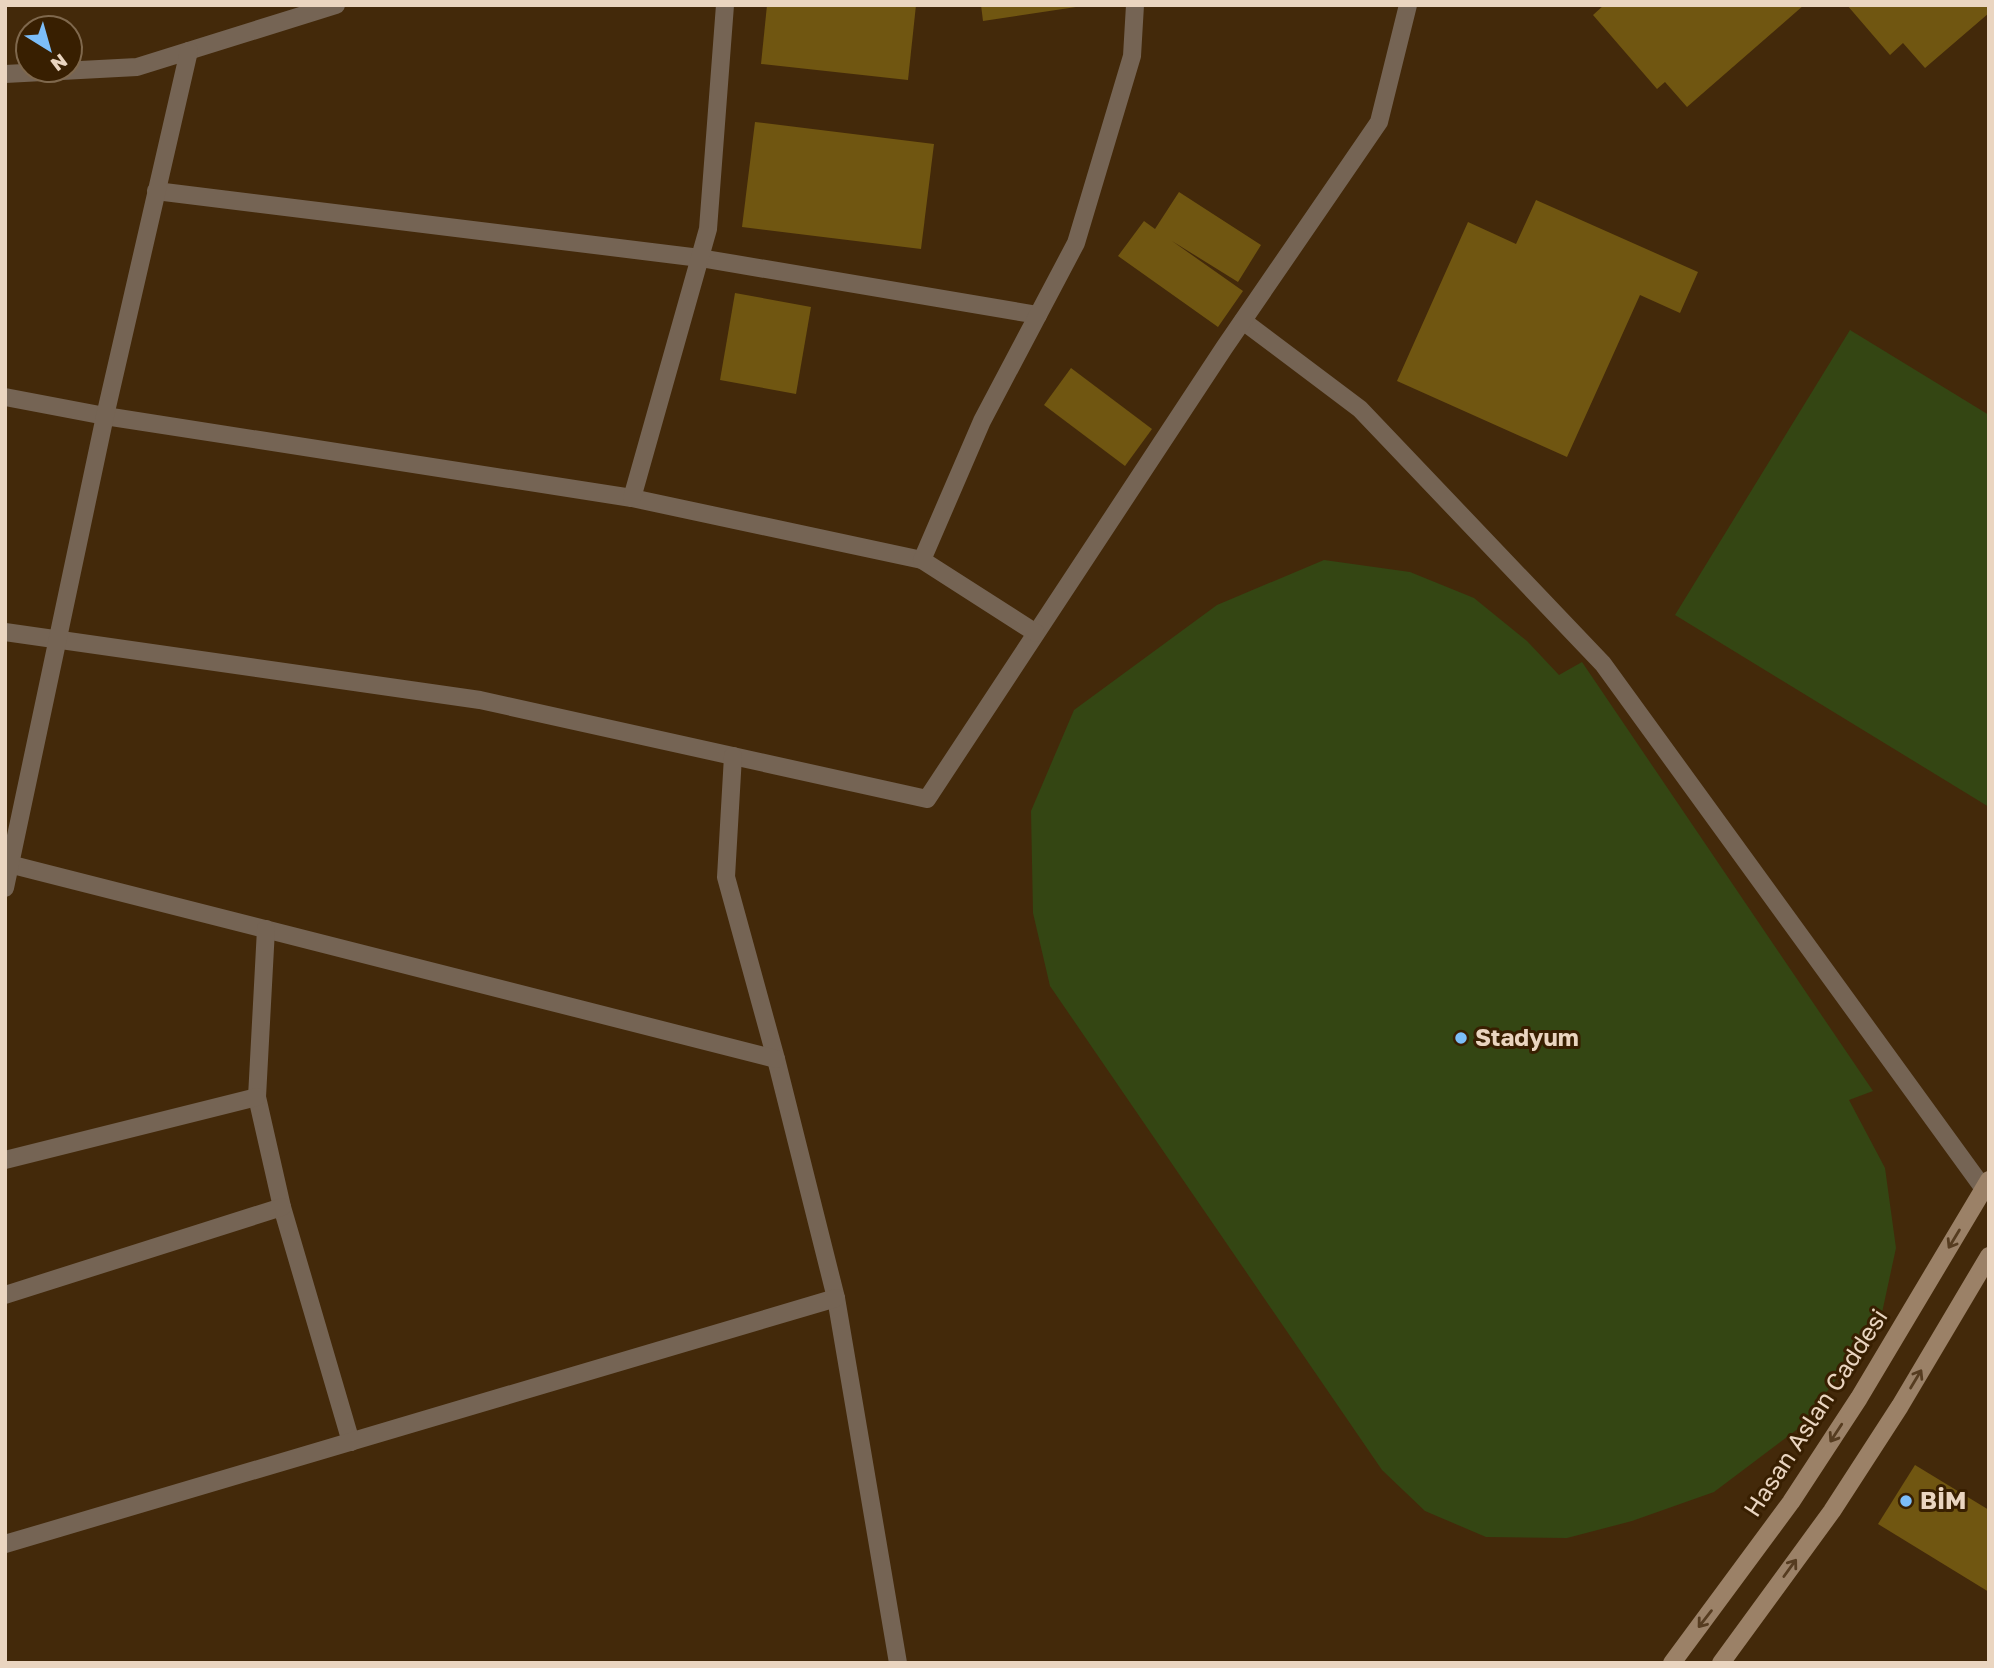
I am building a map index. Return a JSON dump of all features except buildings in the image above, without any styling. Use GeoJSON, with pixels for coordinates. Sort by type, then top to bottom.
{"type":"FeatureCollection","features":[{"type":"Feature","properties":{"kind":"street"},"geometry":{"type":"LineString","coordinates":[[5,74],[137,67],[336,5]]}},
{"type":"Feature","properties":{"kind":"street"},"geometry":{"type":"LineString","coordinates":[[632,498],[708,229],[725,5]]}},
{"type":"Feature","properties":{"kind":"street"},"geometry":{"type":"LineString","coordinates":[[922,561],[982,421],[1076,243],[1132,56],[1135,5]]}},
{"type":"Feature","properties":{"kind":"street"},"geometry":{"type":"LineString","coordinates":[[5,632],[480,700],[927,799],[1243,321],[1379,122],[1408,5]]}},
{"type":"Feature","properties":{"kind":"street"},"geometry":{"type":"LineString","coordinates":[[5,888],[7,864],[105,416],[189,51]]}},
{"type":"Feature","properties":{"kind":"street"},"geometry":{"type":"LineString","coordinates":[[156,191],[700,258],[1038,315]]}},
{"type":"Feature","properties":{"kind":"street"},"geometry":{"type":"LineString","coordinates":[[1243,321],[1360,409],[1603,664],[1986,1185]]}},
{"type":"Feature","properties":{"kind":"street"},"geometry":{"type":"LineString","coordinates":[[5,397],[105,416],[632,498],[922,561],[1036,633]]}},
{"type":"Feature","properties":{"kind":"street"},"geometry":{"type":"LineString","coordinates":[[733,756],[726,877],[776,1059],[836,1298],[898,1663]]}},
{"type":"Feature","properties":{"kind":"street"},"geometry":{"type":"LineString","coordinates":[[7,864],[776,1059]]}},
{"type":"Feature","properties":{"kind":"street"},"geometry":{"type":"LineString","coordinates":[[266,929],[257,1097],[282,1207],[351,1442]]}},
{"type":"Feature","properties":{"kind":"street"},"geometry":{"type":"LineString","coordinates":[[5,1160],[257,1097]]}},
{"type":"Feature","properties":{"kind":"street","name":"Hasan Aslan Caddesi"},"geometry":{"type":"LineString","coordinates":[[1672,1663],[1791,1502],[1858,1398],[1986,1185]]}},
{"type":"Feature","properties":{"kind":"street"},"geometry":{"type":"LineString","coordinates":[[5,1294],[282,1207]]}},
{"type":"Feature","properties":{"kind":"street"},"geometry":{"type":"LineString","coordinates":[[1721,1663],[1832,1511],[1900,1406],[1989,1256]]}},
{"type":"Feature","properties":{"kind":"street"},"geometry":{"type":"LineString","coordinates":[[5,1544],[836,1298]]}},
{"type":"Feature","properties":{"kind":"green space"},"geometry":{"type":"Polygon","coordinates":[[[1850,330],[1989,415],[1989,807],[1675,615],[1850,330]]]}},
{"type":"Feature","properties":{"kind":"green space","name":"Stadyum"},"geometry":{"type":"Polygon","coordinates":[[[1324,560],[1410,572],[1474,598],[1527,641],[1559,675],[1582,662],[1873,1091],[1849,1100],[1885,1168],[1896,1248],[1880,1322],[1799,1428],[1714,1492],[1632,1521],[1567,1538],[1486,1537],[1425,1511],[1382,1470],[1050,986],[1033,913],[1031,811],[1074,710],[1217,605],[1324,560]]]}},
{"type":"Feature","properties":{"kind":"place","name":"Stadyum"},"geometry":{"type":"Point","coordinates":[1461,1038]}},
{"type":"Feature","properties":{"kind":"place","name":"BİM"},"geometry":{"type":"Point","coordinates":[1906,1501]}}]}
